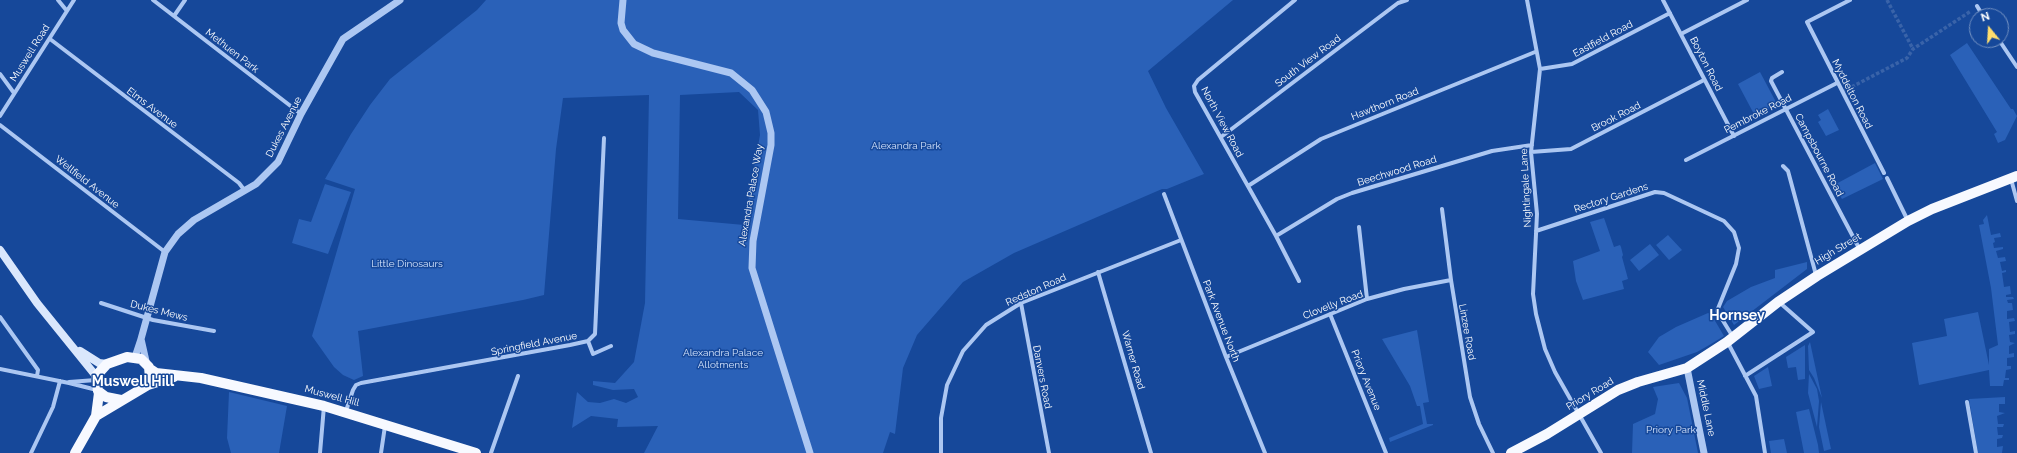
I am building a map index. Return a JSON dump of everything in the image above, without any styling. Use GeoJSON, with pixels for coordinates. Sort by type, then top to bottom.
{"type":"FeatureCollection","features":[{"type":"Feature","properties":{"kind":"main road","name":"High Street"},"geometry":{"type":"LineString","coordinates":[[1687,368],[1730,340],[1778,302],[1817,276],[1908,221],[1932,209],[2014,178]]}},
{"type":"Feature","properties":{"kind":"main road"},"geometry":{"type":"LineString","coordinates":[[0,250],[37,303],[76,349],[96,378],[99,392],[96,416],[75,453]]}},
{"type":"Feature","properties":{"kind":"main road"},"geometry":{"type":"LineString","coordinates":[[76,349],[99,363],[107,364],[127,357],[135,356],[148,365],[150,378],[148,385]]}},
{"type":"Feature","properties":{"kind":"main road"},"geometry":{"type":"LineString","coordinates":[[96,378],[107,364]]}},
{"type":"Feature","properties":{"kind":"main road","name":"Muswell Hill"},"geometry":{"type":"LineString","coordinates":[[148,365],[156,373],[201,378],[324,406],[476,453]]}},
{"type":"Feature","properties":{"kind":"main road","name":"Priory Road"},"geometry":{"type":"LineString","coordinates":[[1517,452],[1618,390],[1638,382],[1687,368]]}},
{"type":"Feature","properties":{"kind":"main road","name":"Muswell Hill"},"geometry":{"type":"LineString","coordinates":[[96,416],[148,385],[178,376]]}},
{"type":"Feature","properties":{"kind":"main road"},"geometry":{"type":"LineString","coordinates":[[99,392],[112,399],[121,400]]}},
{"type":"Feature","properties":{"kind":"street"},"geometry":{"type":"LineString","coordinates":[[58,0],[67,11]]}},
{"type":"Feature","properties":{"kind":"street","name":"Muswell Road"},"geometry":{"type":"LineString","coordinates":[[0,116],[74,0]]}},
{"type":"Feature","properties":{"kind":"street","name":"Methuen Park"},"geometry":{"type":"LineString","coordinates":[[153,0],[302,114]]}},
{"type":"Feature","properties":{"kind":"street"},"geometry":{"type":"LineString","coordinates":[[174,16],[185,0]]}},
{"type":"Feature","properties":{"kind":"street","name":"Dukes Avenue"},"geometry":{"type":"LineString","coordinates":[[135,356],[165,252],[178,234],[194,220],[256,184],[278,162],[302,114],[343,40],[398,0]]}},
{"type":"Feature","properties":{"kind":"street","name":"Alexandra Palace Way"},"geometry":{"type":"LineString","coordinates":[[623,0],[620,12],[621,24],[623,30],[634,44],[653,53],[731,72],[752,90],[766,112],[771,128],[771,145],[751,250],[752,268],[810,453]]}},
{"type":"Feature","properties":{"kind":"street","name":"North View Road"},"geometry":{"type":"LineString","coordinates":[[1295,0],[1198,80],[1194,86],[1195,92],[1276,236],[1299,282]]}},
{"type":"Feature","properties":{"kind":"street","name":"South View Road"},"geometry":{"type":"LineString","coordinates":[[1221,137],[1398,3],[1406,0]]}},
{"type":"Feature","properties":{"kind":"street","name":"Nightingale Lane"},"geometry":{"type":"LineString","coordinates":[[1527,0],[1535,52],[1540,69],[1531,152],[1537,214],[1533,294],[1536,314],[1545,349],[1555,372],[1601,453]]}},
{"type":"Feature","properties":{"kind":"street","name":"Boyton Road"},"geometry":{"type":"LineString","coordinates":[[1663,0],[1734,136]]}},
{"type":"Feature","properties":{"kind":"street"},"geometry":{"type":"LineString","coordinates":[[1681,34],[1747,0]]}},
{"type":"Feature","properties":{"kind":"street","name":"Myddelton Road"},"geometry":{"type":"LineString","coordinates":[[1850,0],[1807,22],[1884,173]]}},
{"type":"Feature","properties":{"kind":"street","name":"Eastfield Road"},"geometry":{"type":"LineString","coordinates":[[1540,69],[1572,64],[1670,13]]}},
{"type":"Feature","properties":{"kind":"street","name":"Elms Avenue"},"geometry":{"type":"LineString","coordinates":[[50,39],[239,183],[245,191]]}},
{"type":"Feature","properties":{"kind":"street"},"geometry":{"type":"LineString","coordinates":[[2004,48],[2017,67]]}},
{"type":"Feature","properties":{"kind":"street","name":"Hawthorn Road"},"geometry":{"type":"LineString","coordinates":[[1248,186],[1321,138],[1535,52]]}},
{"type":"Feature","properties":{"kind":"street","name":"Campsbourne Road"},"geometry":{"type":"LineString","coordinates":[[1782,72],[1771,79],[1860,250]]}},
{"type":"Feature","properties":{"kind":"street"},"geometry":{"type":"LineString","coordinates":[[0,74],[14,93]]}},
{"type":"Feature","properties":{"kind":"street","name":"Brook Road"},"geometry":{"type":"LineString","coordinates":[[1531,152],[1572,149],[1704,80]]}},
{"type":"Feature","properties":{"kind":"street","name":"Pembroke Road"},"geometry":{"type":"LineString","coordinates":[[1686,160],[1837,83]]}},
{"type":"Feature","properties":{"kind":"street","name":"Wellfield Avenue"},"geometry":{"type":"LineString","coordinates":[[0,125],[165,252]]}},
{"type":"Feature","properties":{"kind":"street","name":"Springfield Avenue"},"geometry":{"type":"LineString","coordinates":[[346,412],[353,390],[356,385],[361,383],[512,357],[588,341],[595,334],[597,326],[604,138]]}},
{"type":"Feature","properties":{"kind":"street","name":"Beechwood Road"},"geometry":{"type":"LineString","coordinates":[[1276,236],[1338,199],[1352,193],[1492,151],[1532,145]]}},
{"type":"Feature","properties":{"kind":"street"},"geometry":{"type":"LineString","coordinates":[[1783,166],[1788,171],[1817,276]]}},
{"type":"Feature","properties":{"kind":"street"},"geometry":{"type":"LineString","coordinates":[[1887,178],[1908,221]]}},
{"type":"Feature","properties":{"kind":"street"},"geometry":{"type":"LineString","coordinates":[[2014,178],[2017,201]]}},
{"type":"Feature","properties":{"kind":"street","name":"Rectory Gardens"},"geometry":{"type":"LineString","coordinates":[[1536,231],[1655,192],[1664,193],[1724,221],[1734,232],[1739,248],[1736,264],[1717,310],[1745,376],[1756,396],[1765,453]]}},
{"type":"Feature","properties":{"kind":"street","name":"Park Avenue North"},"geometry":{"type":"LineString","coordinates":[[1164,194],[1180,240],[1265,453]]}},
{"type":"Feature","properties":{"kind":"street","name":"Linzee Road"},"geometry":{"type":"LineString","coordinates":[[1442,209],[1451,280],[1470,397],[1479,424],[1492,453]]}},
{"type":"Feature","properties":{"kind":"street"},"geometry":{"type":"LineString","coordinates":[[1359,226],[1368,299]]}},
{"type":"Feature","properties":{"kind":"street","name":"Redston Road"},"geometry":{"type":"LineString","coordinates":[[941,453],[942,418],[947,385],[963,351],[986,325],[1021,303],[1180,240]]}},
{"type":"Feature","properties":{"kind":"street","name":"Warner Road"},"geometry":{"type":"LineString","coordinates":[[1098,272],[1151,453]]}},
{"type":"Feature","properties":{"kind":"street","name":"Clovelly Road"},"geometry":{"type":"LineString","coordinates":[[1226,357],[1368,299],[1404,289],[1451,280]]}},
{"type":"Feature","properties":{"kind":"street"},"geometry":{"type":"LineString","coordinates":[[1745,376],[1813,332],[1778,302]]}},
{"type":"Feature","properties":{"kind":"street","name":"Dukes Mews"},"geometry":{"type":"LineString","coordinates":[[101,303],[146,318],[178,326],[214,331]]}},
{"type":"Feature","properties":{"kind":"street","name":"Danvers Road"},"geometry":{"type":"LineString","coordinates":[[1021,303],[1049,453]]}},
{"type":"Feature","properties":{"kind":"street","name":"Priory Avenue"},"geometry":{"type":"LineString","coordinates":[[1330,314],[1386,453]]}},
{"type":"Feature","properties":{"kind":"street"},"geometry":{"type":"LineString","coordinates":[[0,317],[38,370],[37,376]]}},
{"type":"Feature","properties":{"kind":"street","name":"Dukes Avenue"},"geometry":{"type":"LineString","coordinates":[[141,339],[148,365]]}},
{"type":"Feature","properties":{"kind":"street"},"geometry":{"type":"LineString","coordinates":[[588,341],[593,354],[611,346]]}},
{"type":"Feature","properties":{"kind":"street","name":"Middle Lane"},"geometry":{"type":"LineString","coordinates":[[1687,368],[1704,453]]}},
{"type":"Feature","properties":{"kind":"street"},"geometry":{"type":"LineString","coordinates":[[0,369],[69,382],[99,392]]}},
{"type":"Feature","properties":{"kind":"street"},"geometry":{"type":"LineString","coordinates":[[491,453],[518,376]]}},
{"type":"Feature","properties":{"kind":"street"},"geometry":{"type":"LineString","coordinates":[[69,382],[96,378]]}},
{"type":"Feature","properties":{"kind":"street"},"geometry":{"type":"LineString","coordinates":[[31,453],[53,407],[60,380]]}},
{"type":"Feature","properties":{"kind":"street"},"geometry":{"type":"LineString","coordinates":[[1967,402],[1976,453]]}},
{"type":"Feature","properties":{"kind":"street"},"geometry":{"type":"LineString","coordinates":[[320,453],[324,406]]}},
{"type":"Feature","properties":{"kind":"street"},"geometry":{"type":"LineString","coordinates":[[381,453],[385,425]]}},
{"type":"Feature","properties":{"kind":"green space","name":"Alexandra Park"},"geometry":{"type":"Polygon","coordinates":[[[486,0],[1233,0],[1148,71],[1166,108],[1204,174],[1167,189],[1162,189],[1014,253],[963,282],[917,335],[903,368],[895,434],[890,432],[883,453],[644,453],[658,426],[617,427],[618,419],[591,416],[572,428],[577,392],[588,402],[600,403],[614,399],[626,403],[638,397],[634,389],[613,390],[593,385],[593,381],[615,383],[634,362],[645,303],[649,95],[563,98],[556,149],[544,295],[358,331],[363,376],[354,380],[343,375],[334,367],[312,336],[355,189],[325,179],[351,134],[370,105],[390,79],[477,10],[486,0]],[[739,92],[680,95],[678,219],[744,225],[760,135],[758,110],[739,92]]]}},
{"type":"Feature","properties":{"kind":"green space"},"geometry":{"type":"Polygon","coordinates":[[[1967,43],[2011,109],[2013,109],[2017,116],[2005,140],[1998,143],[1994,134],[1997,132],[1950,55],[1967,43]]]}},
{"type":"Feature","properties":{"kind":"green space"},"geometry":{"type":"Polygon","coordinates":[[[1760,72],[1777,104],[1755,116],[1738,84],[1760,72]]]}},
{"type":"Feature","properties":{"kind":"green space"},"geometry":{"type":"Polygon","coordinates":[[[1828,109],[1839,130],[1826,136],[1818,122],[1821,120],[1818,115],[1828,109]]]}},
{"type":"Feature","properties":{"kind":"green space"},"geometry":{"type":"Polygon","coordinates":[[[1875,163],[1883,179],[1842,199],[1834,185],[1875,163]]]}},
{"type":"Feature","properties":{"kind":"green space"},"geometry":{"type":"Polygon","coordinates":[[[325,184],[351,192],[328,254],[292,243],[299,219],[311,222],[325,184]]]}},
{"type":"Feature","properties":{"kind":"green space"},"geometry":{"type":"Polygon","coordinates":[[[1987,215],[1991,235],[2000,233],[2001,237],[1994,238],[1995,242],[1993,243],[1994,248],[2003,247],[2003,249],[1996,251],[1998,258],[2005,257],[2006,261],[2000,262],[2002,271],[2006,270],[2006,272],[2002,273],[2004,287],[2010,286],[2011,294],[2006,295],[2006,297],[2013,297],[2014,299],[2007,300],[2008,303],[2012,303],[2013,310],[2007,311],[2007,319],[2014,318],[2015,321],[2009,322],[2010,332],[2015,331],[2015,334],[2009,335],[2010,342],[2015,343],[2009,346],[2009,354],[2014,353],[2014,357],[2007,358],[2007,366],[2011,366],[2011,369],[2006,370],[2005,378],[2009,378],[2009,380],[2004,380],[2003,386],[1990,386],[1989,370],[1919,385],[1912,343],[1947,336],[1944,319],[1978,312],[1989,365],[1989,349],[1998,345],[1991,288],[1979,225],[1984,224],[1983,220],[1987,215]]]}},
{"type":"Feature","properties":{"kind":"green space"},"geometry":{"type":"Polygon","coordinates":[[[1604,218],[1614,247],[1620,245],[1621,247],[1628,279],[1622,281],[1624,289],[1583,300],[1576,281],[1573,261],[1600,251],[1590,222],[1604,218]]]}},
{"type":"Feature","properties":{"kind":"green space"},"geometry":{"type":"Polygon","coordinates":[[[1668,235],[1682,250],[1669,260],[1656,245],[1668,235]]]}},
{"type":"Feature","properties":{"kind":"green space"},"geometry":{"type":"Polygon","coordinates":[[[1650,244],[1659,255],[1639,271],[1630,260],[1650,244]]]}},
{"type":"Feature","properties":{"kind":"green space"},"geometry":{"type":"Polygon","coordinates":[[[1807,262],[1807,269],[1734,325],[1723,307],[1727,301],[1751,287],[1775,278],[1775,270],[1807,262]]]}},
{"type":"Feature","properties":{"kind":"green space"},"geometry":{"type":"Polygon","coordinates":[[[1708,313],[1711,314],[1724,336],[1697,352],[1659,365],[1648,352],[1659,337],[1676,327],[1708,313]]]}},
{"type":"Feature","properties":{"kind":"green space"},"geometry":{"type":"Polygon","coordinates":[[[1417,330],[1429,402],[1423,403],[1427,424],[1433,425],[1390,442],[1389,438],[1423,424],[1420,406],[1417,406],[1410,386],[1382,339],[1417,330]]]}},
{"type":"Feature","properties":{"kind":"green space"},"geometry":{"type":"Polygon","coordinates":[[[1810,342],[1822,398],[1809,370],[1808,346],[1810,342]]]}},
{"type":"Feature","properties":{"kind":"green space"},"geometry":{"type":"Polygon","coordinates":[[[1805,345],[1805,379],[1798,380],[1796,367],[1788,368],[1786,357],[1805,345]]]}},
{"type":"Feature","properties":{"kind":"green space"},"geometry":{"type":"Polygon","coordinates":[[[1768,367],[1772,386],[1759,389],[1754,376],[1768,367]]]}},
{"type":"Feature","properties":{"kind":"green space"},"geometry":{"type":"Polygon","coordinates":[[[1809,374],[1817,389],[1819,401],[1817,427],[1808,393],[1809,374]]]}},
{"type":"Feature","properties":{"kind":"green space","name":"Priory Park"},"geometry":{"type":"Polygon","coordinates":[[[1679,383],[1687,398],[1698,453],[1632,453],[1633,424],[1655,414],[1658,399],[1653,387],[1679,383]]]}},
{"type":"Feature","properties":{"kind":"green space"},"geometry":{"type":"Polygon","coordinates":[[[229,392],[287,406],[279,453],[231,453],[227,438],[229,392]]]}},
{"type":"Feature","properties":{"kind":"green space"},"geometry":{"type":"Polygon","coordinates":[[[2005,397],[2005,404],[1999,404],[1999,412],[2005,413],[1997,416],[1998,424],[2004,424],[2003,427],[1997,427],[1998,435],[2003,435],[2002,438],[1997,439],[1997,447],[2003,446],[2002,453],[1978,453],[1969,399],[2005,397]]]}},
{"type":"Feature","properties":{"kind":"green space"},"geometry":{"type":"Polygon","coordinates":[[[1821,402],[1831,449],[1824,451],[1819,427],[1821,402]]]}},
{"type":"Feature","properties":{"kind":"green space"},"geometry":{"type":"Polygon","coordinates":[[[1809,409],[1819,453],[1804,453],[1796,412],[1809,409]]]}},
{"type":"Feature","properties":{"kind":"green space"},"geometry":{"type":"Polygon","coordinates":[[[1784,439],[1787,453],[1771,453],[1769,441],[1784,439]]]}},
{"type":"Feature","properties":{"kind":"tunnel"},"geometry":{"type":"LineString","coordinates":[[1887,0],[1913,49]]}},
{"type":"Feature","properties":{"kind":"tunnel"},"geometry":{"type":"LineString","coordinates":[[1842,92],[1907,58],[1913,49],[1969,12]]}},
{"type":"Feature","properties":{"kind":"district","name":"Hornsey"},"geometry":{"type":"Point","coordinates":[1737,316]}},
{"type":"Feature","properties":{"kind":"district","name":"Muswell Hill"},"geometry":{"type":"Point","coordinates":[133,382]}},
{"type":"Feature","properties":{"kind":"park label","name":"Little Dinosaurs"},"geometry":{"type":"Point","coordinates":[407,264]}},
{"type":"Feature","properties":{"kind":"park label","name":"Alexandra Palace Allotments"},"geometry":{"type":"Point","coordinates":[723,358]}}]}
